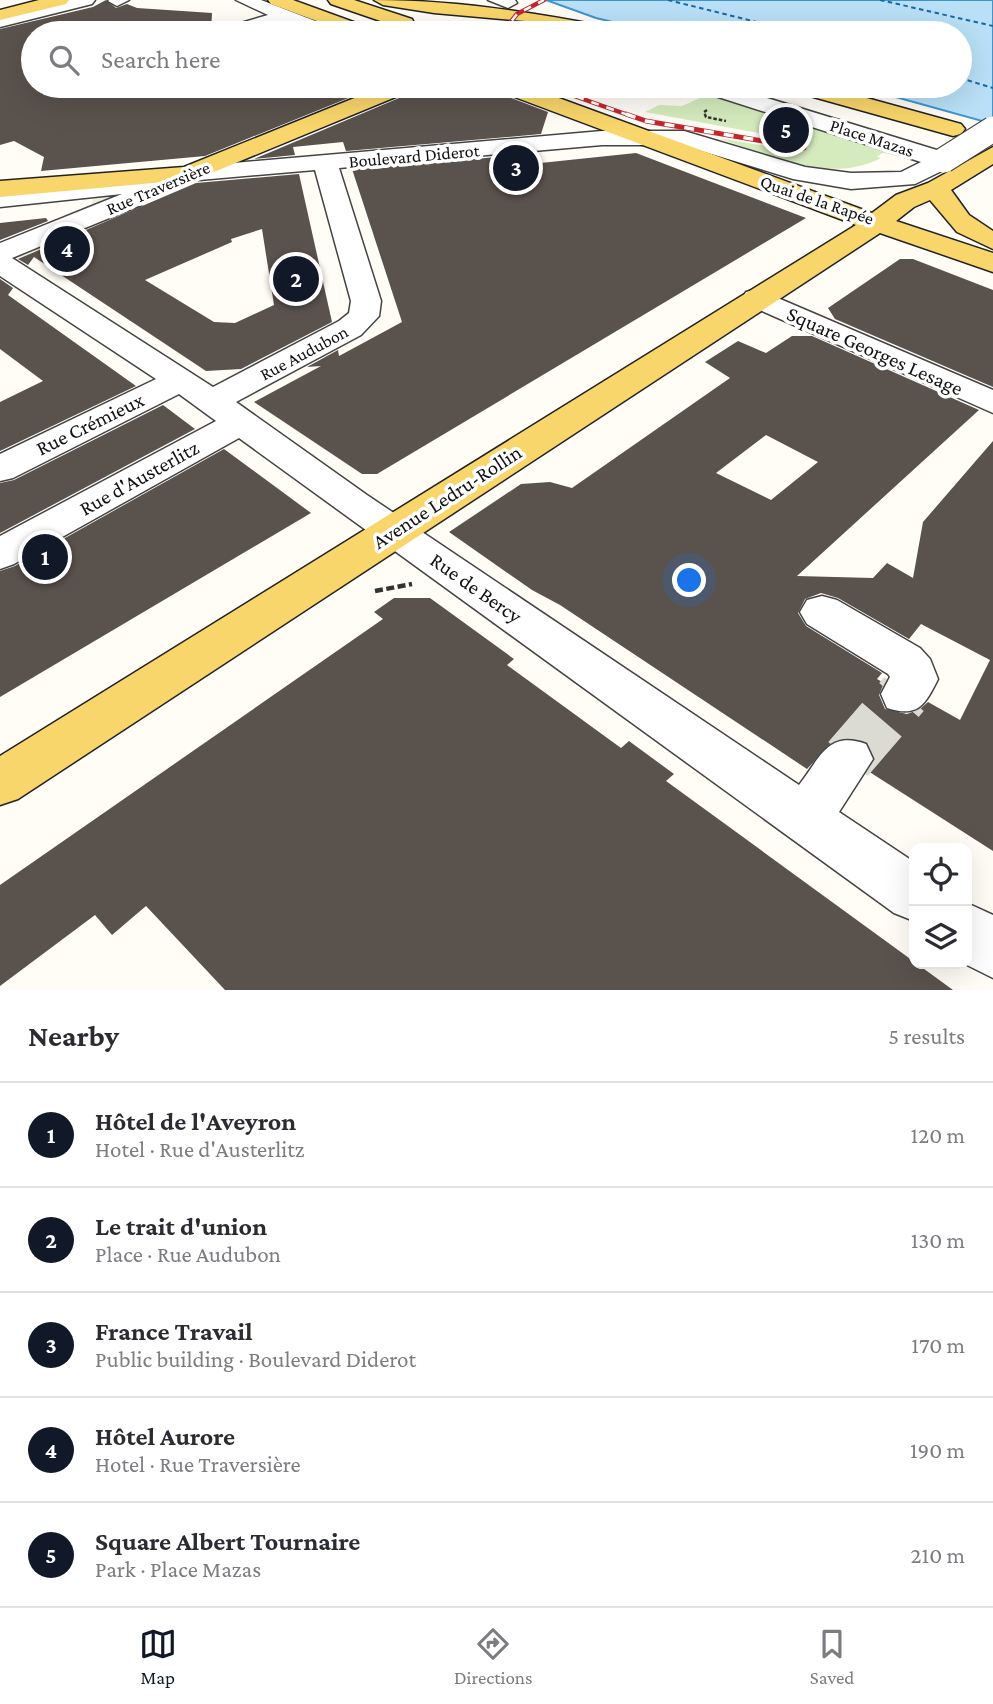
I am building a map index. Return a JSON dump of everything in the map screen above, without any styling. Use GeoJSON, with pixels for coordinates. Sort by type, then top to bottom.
{"type":"FeatureCollection","features":[{"type":"Feature","properties":{"kind":"main road"},"geometry":{"type":"LineString","coordinates":[[0,15],[60,0]]}},
{"type":"Feature","properties":{"kind":"main road"},"geometry":{"type":"LineString","coordinates":[[337,0],[398,21]]}},
{"type":"Feature","properties":{"kind":"main road"},"geometry":{"type":"LineString","coordinates":[[383,0],[498,5]]}},
{"type":"Feature","properties":{"kind":"main road"},"geometry":{"type":"LineString","coordinates":[[429,0],[498,5],[556,21]]}},
{"type":"Feature","properties":{"kind":"main road"},"geometry":{"type":"LineString","coordinates":[[281,8],[325,21]]}},
{"type":"Feature","properties":{"kind":"main road","name":"Rue Traversière"},"geometry":{"type":"LineString","coordinates":[[188,174],[373,98]]}},
{"type":"Feature","properties":{"kind":"main road","name":"Quai de la Rapée"},"geometry":{"type":"LineString","coordinates":[[538,98],[640,137],[829,190],[898,201]]}},
{"type":"Feature","properties":{"kind":"main road"},"geometry":{"type":"LineString","coordinates":[[843,98],[953,129]]}},
{"type":"Feature","properties":{"kind":"main road","name":"Quai de la Rapée"},"geometry":{"type":"LineString","coordinates":[[640,137],[898,201],[993,263]]}},
{"type":"Feature","properties":{"kind":"main road"},"geometry":{"type":"LineString","coordinates":[[898,201],[937,188],[993,154]]}},
{"type":"Feature","properties":{"kind":"main road","name":"Boulevard Diderot"},"geometry":{"type":"LineString","coordinates":[[0,189],[188,174]]}},
{"type":"Feature","properties":{"kind":"main road"},"geometry":{"type":"LineString","coordinates":[[937,188],[953,216],[979,236],[993,240]]}},
{"type":"Feature","properties":{"kind":"main road","name":"Avenue Ledru-Rollin"},"geometry":{"type":"LineString","coordinates":[[0,783],[757,298],[898,201]]}},
{"type":"Feature","properties":{"kind":"street"},"geometry":{"type":"LineString","coordinates":[[0,2],[9,0]]}},
{"type":"Feature","properties":{"kind":"street"},"geometry":{"type":"LineString","coordinates":[[0,21],[86,0]]}},
{"type":"Feature","properties":{"kind":"street"},"geometry":{"type":"LineString","coordinates":[[244,0],[281,8],[306,21]]}},
{"type":"Feature","properties":{"kind":"street"},"geometry":{"type":"LineString","coordinates":[[253,21],[281,8]]}},
{"type":"Feature","properties":{"kind":"street","name":"Place Mazas"},"geometry":{"type":"LineString","coordinates":[[746,98],[944,160]]}},
{"type":"Feature","properties":{"kind":"street"},"geometry":{"type":"LineString","coordinates":[[898,201],[944,160],[993,129]]}},
{"type":"Feature","properties":{"kind":"street","name":"Boulevard Diderot"},"geometry":{"type":"LineString","coordinates":[[0,199],[95,191],[188,174],[640,137]]}},
{"type":"Feature","properties":{"kind":"street"},"geometry":{"type":"LineString","coordinates":[[277,138],[294,153],[325,164]]}},
{"type":"Feature","properties":{"kind":"street","name":"Rue Audubon"},"geometry":{"type":"LineString","coordinates":[[227,412],[364,316],[366,301],[325,164]]}},
{"type":"Feature","properties":{"kind":"street","name":"Rue Traversière"},"geometry":{"type":"LineString","coordinates":[[0,253],[188,174]]}},
{"type":"Feature","properties":{"kind":"street","name":"Rue de Bercy"},"geometry":{"type":"LineString","coordinates":[[0,263],[181,380],[394,532],[909,891]]}},
{"type":"Feature","properties":{"kind":"street","name":"Square Georges Lesage"},"geometry":{"type":"LineString","coordinates":[[757,298],[993,403]]}},
{"type":"Feature","properties":{"kind":"street","name":"Rue Crémieux"},"geometry":{"type":"LineString","coordinates":[[0,469],[181,380]]}},
{"type":"Feature","properties":{"kind":"street","name":"Rue d'Austerlitz"},"geometry":{"type":"LineString","coordinates":[[0,554],[227,412]]}},
{"type":"Feature","properties":{"kind":"street"},"geometry":{"type":"LineString","coordinates":[[822,612],[904,661],[914,672],[915,679],[904,694]]}},
{"type":"Feature","properties":{"kind":"street"},"geometry":{"type":"LineString","coordinates":[[804,818],[848,759]]}},
{"type":"Feature","properties":{"kind":"street"},"geometry":{"type":"LineString","coordinates":[[972,934],[993,949]]}},
{"type":"Feature","properties":{"kind":"green space"},"geometry":{"type":"Polygon","coordinates":[[[700,98],[731,98],[891,151],[891,154],[882,153],[877,157],[881,158],[861,166],[820,168],[778,159],[718,138],[802,152],[807,142],[645,112],[659,105],[682,106],[700,98]]]}},
{"type":"Feature","properties":{"kind":"shaded area"},"geometry":{"type":"Polygon","coordinates":[[[175,189],[20,258],[0,244],[91,205],[93,198],[175,189]]]}},
{"type":"Feature","properties":{"kind":"water"},"geometry":{"type":"Polygon","coordinates":[[[546,0],[993,0],[993,124],[899,98],[972,98],[972,21],[608,21],[546,0]]]}},
{"type":"Feature","properties":{"kind":"building"},"geometry":{"type":"Polygon","coordinates":[[[106,0],[116,8],[127,4],[137,8],[212,13],[212,21],[34,21],[93,7],[106,0]]]}},
{"type":"Feature","properties":{"kind":"building"},"geometry":{"type":"Polygon","coordinates":[[[21,24],[21,98],[348,98],[205,156],[41,171],[44,157],[14,141],[0,145],[0,29],[21,24]]]}},
{"type":"Feature","properties":{"kind":"building"},"geometry":{"type":"Polygon","coordinates":[[[399,98],[511,98],[548,112],[541,134],[346,151],[343,142],[293,147],[295,155],[254,159],[399,98]]]}},
{"type":"Feature","properties":{"kind":"building"},"geometry":{"type":"Polygon","coordinates":[[[636,153],[806,218],[377,474],[362,474],[254,402],[321,366],[307,367],[338,350],[339,356],[402,322],[352,169],[534,154],[531,164],[636,153]]]}},
{"type":"Feature","properties":{"kind":"building"},"geometry":{"type":"Polygon","coordinates":[[[299,174],[332,322],[241,369],[206,371],[34,257],[28,265],[18,259],[196,183],[299,174]],[[262,229],[231,239],[232,242],[145,280],[214,322],[235,323],[274,305],[262,229]]]}},
{"type":"Feature","properties":{"kind":"building"},"geometry":{"type":"Polygon","coordinates":[[[46,218],[48,221],[0,240],[0,223],[46,218]]]}},
{"type":"Feature","properties":{"kind":"building"},"geometry":{"type":"Polygon","coordinates":[[[900,259],[913,259],[993,290],[993,387],[835,319],[828,308],[900,259]]]}},
{"type":"Feature","properties":{"kind":"building"},"geometry":{"type":"Polygon","coordinates":[[[0,279],[13,288],[8,295],[136,386],[0,451],[0,402],[43,381],[0,349],[0,279]]]}},
{"type":"Feature","properties":{"kind":"building"},"geometry":{"type":"Polygon","coordinates":[[[792,336],[812,336],[979,410],[797,576],[873,578],[887,563],[913,578],[923,522],[993,441],[993,851],[868,771],[875,758],[867,741],[853,738],[833,741],[807,769],[560,605],[532,590],[449,532],[521,484],[550,482],[572,488],[730,378],[705,362],[738,341],[766,353],[792,336]],[[766,435],[716,473],[771,500],[818,462],[766,435]],[[821,593],[805,599],[798,613],[806,626],[882,673],[877,679],[884,683],[879,695],[885,709],[907,714],[920,709],[928,702],[960,720],[990,660],[921,624],[909,639],[838,598],[821,593]]]}},
{"type":"Feature","properties":{"kind":"building"},"geometry":{"type":"Polygon","coordinates":[[[163,405],[195,429],[0,533],[0,483],[14,480],[163,405]]]}},
{"type":"Feature","properties":{"kind":"building"},"geometry":{"type":"Polygon","coordinates":[[[224,449],[311,513],[0,697],[0,571],[15,566],[224,449]]]}},
{"type":"Feature","properties":{"kind":"building"},"geometry":{"type":"Polygon","coordinates":[[[394,598],[430,598],[514,659],[507,665],[621,748],[629,741],[674,774],[666,781],[909,958],[909,969],[924,969],[953,990],[225,990],[146,906],[112,935],[95,915],[0,986],[0,885],[383,619],[374,612],[394,598]]]}},
{"type":"Feature","properties":{"kind":"ferry route"},"geometry":{"type":"LineString","coordinates":[[668,0],[753,21]]}},
{"type":"Feature","properties":{"kind":"ferry route"},"geometry":{"type":"LineString","coordinates":[[880,0],[971,21]]}},
{"type":"Feature","properties":{"kind":"ferry route"},"geometry":{"type":"LineString","coordinates":[[972,21],[993,26]]}},
{"type":"Feature","properties":{"kind":"ferry route"},"geometry":{"type":"LineString","coordinates":[[972,82],[993,88]]}},
{"type":"Feature","properties":{"kind":"tunnel"},"geometry":{"type":"LineString","coordinates":[[848,759],[904,694]]}},
{"type":"Feature","properties":{"kind":"railway"},"geometry":{"type":"LineString","coordinates":[[511,21],[517,14],[544,0]]}},
{"type":"Feature","properties":{"kind":"railway"},"geometry":{"type":"LineString","coordinates":[[580,98],[631,116]]}},
{"type":"Feature","properties":{"kind":"railway"},"geometry":{"type":"LineString","coordinates":[[626,114],[646,121],[804,148]]}},
{"type":"Feature","properties":{"kind":"place","name":"Square Albert Tournaire"},"geometry":{"type":"Point","coordinates":[786,130]}},
{"type":"Feature","properties":{"kind":"place","name":"France Travail"},"geometry":{"type":"Point","coordinates":[516,168]}},
{"type":"Feature","properties":{"kind":"place","name":"Hôtel Aurore"},"geometry":{"type":"Point","coordinates":[67,249]}},
{"type":"Feature","properties":{"kind":"place","name":"Le trait d'union"},"geometry":{"type":"Point","coordinates":[296,279]}},
{"type":"Feature","properties":{"kind":"place","name":"Hôtel de l'Aveyron"},"geometry":{"type":"Point","coordinates":[45,557]}}]}
